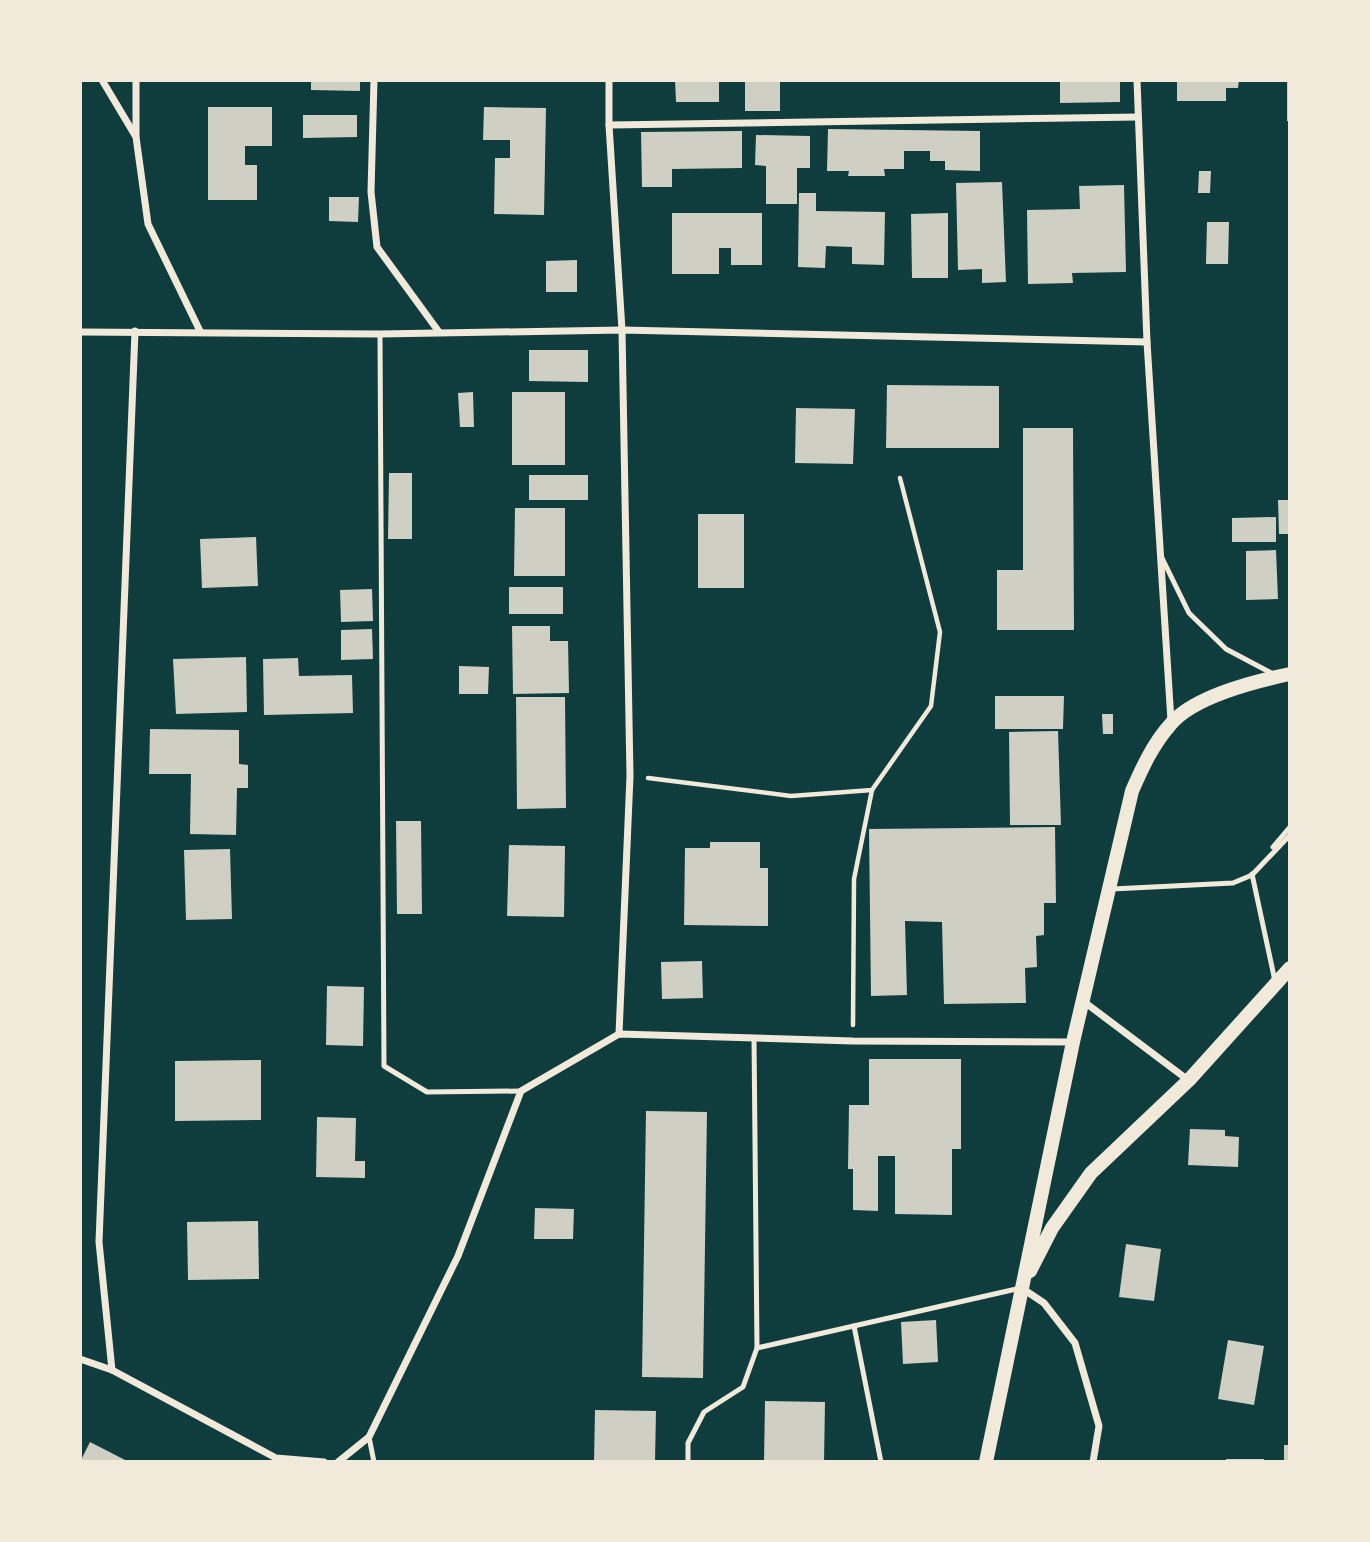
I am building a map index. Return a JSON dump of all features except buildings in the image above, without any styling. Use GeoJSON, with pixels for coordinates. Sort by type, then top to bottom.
{"type":"FeatureCollection","features":[{"type":"Feature","properties":{"kind":"main road"},"geometry":{"type":"LineString","coordinates":[[986,1461],[1073,1042],[1132,791],[1146,760],[1171,722],[1210,698],[1283,675]]}},
{"type":"Feature","properties":{"kind":"main road"},"geometry":{"type":"LineString","coordinates":[[1021,1288],[1052,1228],[1091,1173],[1189,1080],[1290,968]]}},
{"type":"Feature","properties":{"kind":"street"},"geometry":{"type":"LineString","coordinates":[[102,80],[136,137]]}},
{"type":"Feature","properties":{"kind":"street"},"geometry":{"type":"LineString","coordinates":[[136,80],[136,137],[148,223],[200,331]]}},
{"type":"Feature","properties":{"kind":"street"},"geometry":{"type":"LineString","coordinates":[[374,80],[371,192],[377,247],[439,332]]}},
{"type":"Feature","properties":{"kind":"street"},"geometry":{"type":"LineString","coordinates":[[610,80],[609,125],[622,330],[630,776],[619,1034]]}},
{"type":"Feature","properties":{"kind":"street"},"geometry":{"type":"LineString","coordinates":[[1136,80],[1147,342],[1171,722]]}},
{"type":"Feature","properties":{"kind":"street"},"geometry":{"type":"LineString","coordinates":[[609,125],[1138,117]]}},
{"type":"Feature","properties":{"kind":"street"},"geometry":{"type":"LineString","coordinates":[[80,332],[380,334],[622,330],[1147,342]]}},
{"type":"Feature","properties":{"kind":"street"},"geometry":{"type":"LineString","coordinates":[[111,1370],[99,1242],[135,331]]}},
{"type":"Feature","properties":{"kind":"street"},"geometry":{"type":"LineString","coordinates":[[1082,1001],[1189,1080]]}},
{"type":"Feature","properties":{"kind":"street"},"geometry":{"type":"LineString","coordinates":[[338,1461],[369,1437],[458,1256],[521,1091],[619,1034],[853,1041],[1073,1042]]}},
{"type":"Feature","properties":{"kind":"street"},"geometry":{"type":"LineString","coordinates":[[1021,1288],[1044,1303],[1075,1343],[1099,1426],[1093,1461]]}},
{"type":"Feature","properties":{"kind":"street"},"geometry":{"type":"LineString","coordinates":[[80,1359],[111,1370],[276,1458],[324,1461]]}},
{"type":"Feature","properties":{"kind":"lane"},"geometry":{"type":"LineString","coordinates":[[380,334],[384,1066],[427,1092],[521,1091]]}},
{"type":"Feature","properties":{"kind":"lane"},"geometry":{"type":"LineString","coordinates":[[1160,555],[1189,613],[1226,649],[1283,675]]}},
{"type":"Feature","properties":{"kind":"lane"},"geometry":{"type":"LineString","coordinates":[[1252,875],[1290,827]]}},
{"type":"Feature","properties":{"kind":"lane"},"geometry":{"type":"LineString","coordinates":[[1110,889],[1233,883],[1252,875],[1290,835]]}},
{"type":"Feature","properties":{"kind":"lane"},"geometry":{"type":"LineString","coordinates":[[1252,875],[1276,984]]}},
{"type":"Feature","properties":{"kind":"lane"},"geometry":{"type":"LineString","coordinates":[[688,1461],[688,1443],[704,1412],[743,1387],[757,1348],[754,1037]]}},
{"type":"Feature","properties":{"kind":"lane"},"geometry":{"type":"LineString","coordinates":[[757,1348],[1021,1288]]}},
{"type":"Feature","properties":{"kind":"lane"},"geometry":{"type":"LineString","coordinates":[[854,1326],[881,1461]]}},
{"type":"Feature","properties":{"kind":"lane"},"geometry":{"type":"LineString","coordinates":[[369,1437],[374,1461]]}},
{"type":"Feature","properties":{"kind":"path"},"geometry":{"type":"LineString","coordinates":[[853,1041],[854,879],[872,790],[931,706],[940,632],[900,478]]}},
{"type":"Feature","properties":{"kind":"path"},"geometry":{"type":"LineString","coordinates":[[630,776],[791,796],[872,790]]}}]}
